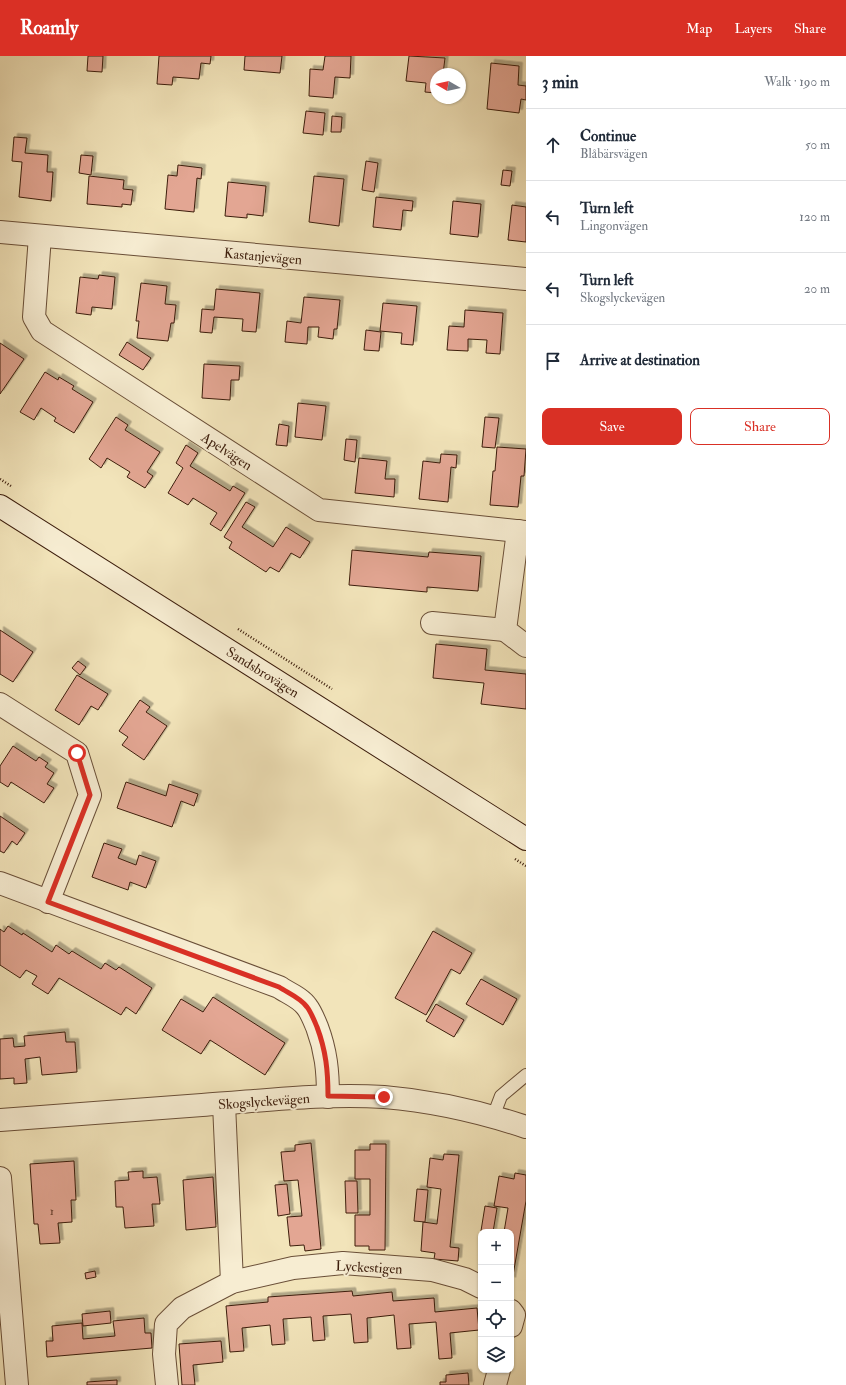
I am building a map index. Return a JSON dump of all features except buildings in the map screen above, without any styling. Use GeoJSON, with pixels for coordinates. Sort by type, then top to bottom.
{"type":"FeatureCollection","features":[{"type":"Feature","properties":{"kind":"street","name":"Kastanjevägen"},"geometry":{"type":"LineString","coordinates":[[0,232],[526,279]]}},
{"type":"Feature","properties":{"kind":"street","name":"Apelvägen"},"geometry":{"type":"LineString","coordinates":[[40,236],[34,317],[42,331],[319,510],[522,532]]}},
{"type":"Feature","properties":{"kind":"street","name":"Sandsbrovägen"},"geometry":{"type":"LineString","coordinates":[[0,506],[526,839]]}},
{"type":"Feature","properties":{"kind":"street"},"geometry":{"type":"LineString","coordinates":[[505,630],[522,532]]}},
{"type":"Feature","properties":{"kind":"street"},"geometry":{"type":"LineString","coordinates":[[432,623],[505,630],[526,646]]}},
{"type":"Feature","properties":{"kind":"street"},"geometry":{"type":"LineString","coordinates":[[0,704],[77,753],[90,795],[48,902]]}},
{"type":"Feature","properties":{"kind":"street"},"geometry":{"type":"LineString","coordinates":[[0,883],[279,987],[294,996],[307,1006],[321,1037],[326,1056],[328,1096]]}},
{"type":"Feature","properties":{"kind":"street","name":"Skogslyckevägen"},"geometry":{"type":"LineString","coordinates":[[0,1120],[328,1096],[384,1097],[454,1108],[493,1117],[526,1127]]}},
{"type":"Feature","properties":{"kind":"street"},"geometry":{"type":"LineString","coordinates":[[224,1104],[232,1282]]}},
{"type":"Feature","properties":{"kind":"street"},"geometry":{"type":"LineString","coordinates":[[0,1178],[17,1385]]}},
{"type":"Feature","properties":{"kind":"street","name":"Lyckestigen"},"geometry":{"type":"LineString","coordinates":[[167,1385],[164,1354],[166,1324],[182,1308],[232,1282],[293,1268],[343,1263],[432,1270],[465,1279],[478,1286]]}},
{"type":"Feature","properties":{"kind":"street"},"geometry":{"type":"LineString","coordinates":[[495,1385],[498,1373]]}},
{"type":"Feature","properties":{"kind":"lane"},"geometry":{"type":"LineString","coordinates":[[493,1117],[501,1096],[526,1075]]}},
{"type":"Feature","properties":{"kind":"route"},"geometry":{"type":"LineString","coordinates":[[77,753],[90,795],[48,902],[279,987],[307,1006],[314,1021],[321,1037],[326,1056],[328,1096],[384,1097]]}}]}
